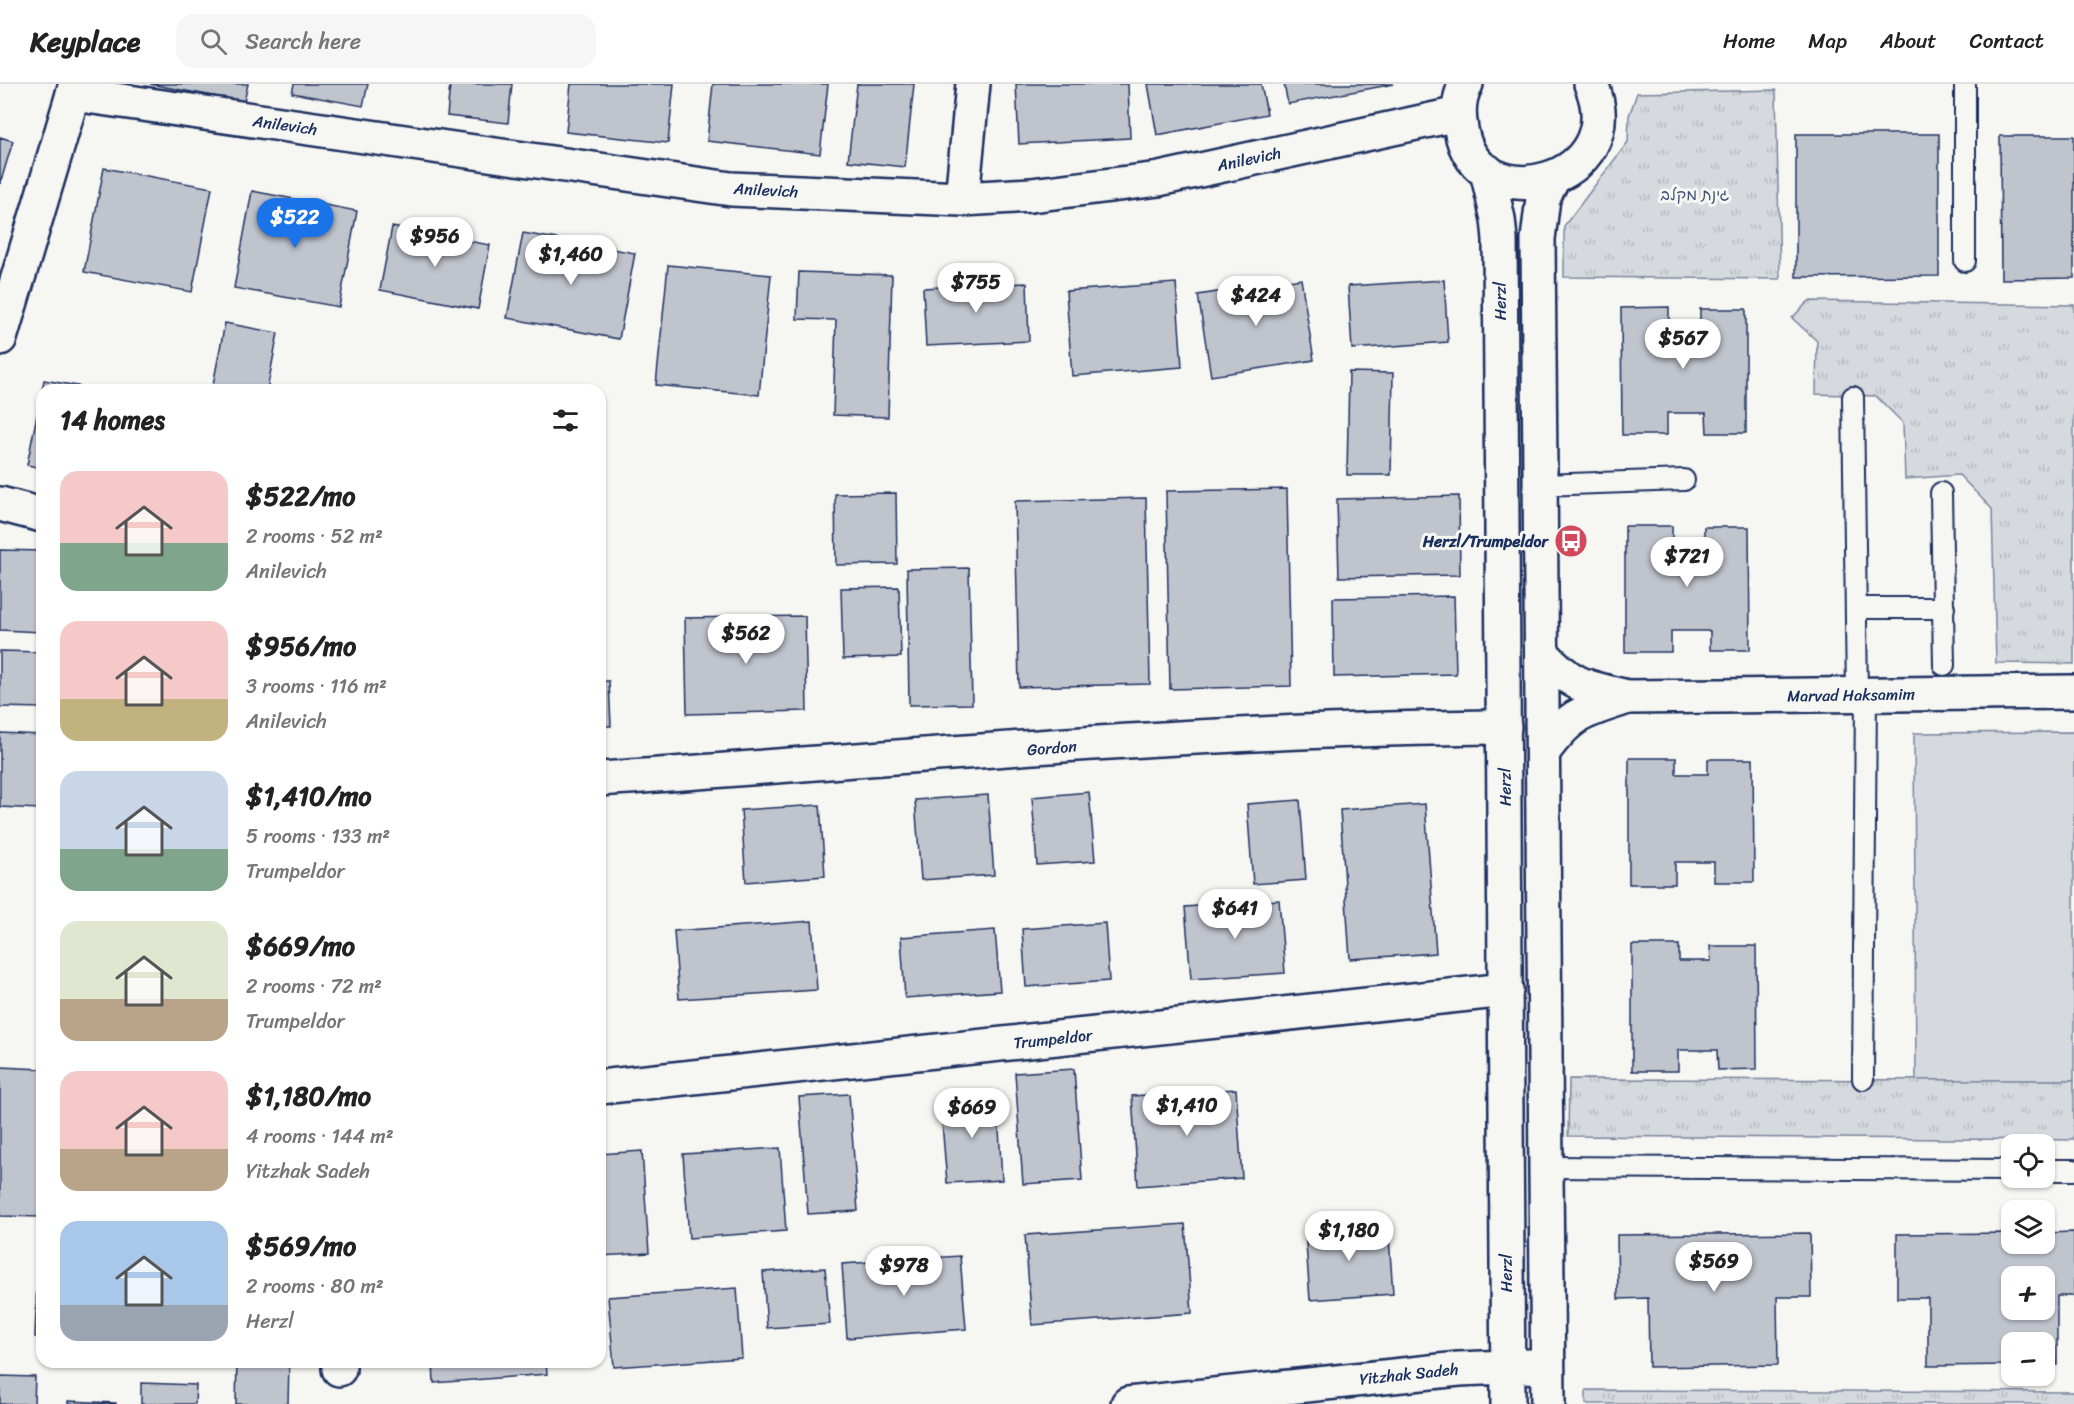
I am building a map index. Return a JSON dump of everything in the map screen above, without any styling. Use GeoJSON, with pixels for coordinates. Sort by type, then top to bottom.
{"type":"FeatureCollection","features":[{"type":"Feature","properties":{"kind":"street"},"geometry":{"type":"LineString","coordinates":[[962,199],[973,84]]}},
{"type":"Feature","properties":{"kind":"street"},"geometry":{"type":"LineString","coordinates":[[1462,99],[1462,136],[1472,156],[1487,171],[1505,180],[1528,184],[1552,180],[1572,168],[1588,150],[1597,128],[1598,104],[1591,84]]}},
{"type":"Feature","properties":{"kind":"street"},"geometry":{"type":"LineString","coordinates":[[0,338],[74,89]]}},
{"type":"Feature","properties":{"kind":"street","name":"Anilevich"},"geometry":{"type":"LineString","coordinates":[[74,89],[731,189],[962,199],[1031,195],[1159,178],[1462,99]]}},
{"type":"Feature","properties":{"kind":"street","name":"Herzl"},"geometry":{"type":"LineString","coordinates":[[1487,171],[1500,238],[1508,1404]]}},
{"type":"Feature","properties":{"kind":"street"},"geometry":{"type":"LineString","coordinates":[[1548,1404],[1538,238],[1543,198],[1552,180]]}},
{"type":"Feature","properties":{"kind":"street"},"geometry":{"type":"LineString","coordinates":[[0,504],[36,513]]}},
{"type":"Feature","properties":{"kind":"street","name":"Marvad Haksamim"},"geometry":{"type":"LineString","coordinates":[[1542,653],[1561,674],[1583,686],[1628,697],[2074,692]]}},
{"type":"Feature","properties":{"kind":"street","name":"Marvad Haksamim"},"geometry":{"type":"LineString","coordinates":[[1543,752],[1562,726],[1582,713],[1628,697]]}},
{"type":"Feature","properties":{"kind":"street","name":"Gordon"},"geometry":{"type":"LineString","coordinates":[[606,779],[1268,733],[1390,728],[1504,727]]}},
{"type":"Feature","properties":{"kind":"street","name":"Trumpeldor"},"geometry":{"type":"LineString","coordinates":[[606,1086],[1506,990]]}},
{"type":"Feature","properties":{"kind":"street","name":"Yitzhak Sadeh"},"geometry":{"type":"LineString","coordinates":[[1128,1404],[1459,1369],[1548,1366]]}},
{"type":"Feature","properties":{"kind":"lane"},"geometry":{"type":"LineString","coordinates":[[1965,84],[1965,261]]}},
{"type":"Feature","properties":{"kind":"lane"},"geometry":{"type":"LineString","coordinates":[[1853,397],[1856,608],[1862,695],[1863,1080]]}},
{"type":"Feature","properties":{"kind":"lane"},"geometry":{"type":"LineString","coordinates":[[1541,485],[1684,480]]}},
{"type":"Feature","properties":{"kind":"lane"},"geometry":{"type":"LineString","coordinates":[[1941,493],[1944,665]]}},
{"type":"Feature","properties":{"kind":"lane"},"geometry":{"type":"LineString","coordinates":[[1856,608],[1944,608]]}},
{"type":"Feature","properties":{"kind":"lane"},"geometry":{"type":"LineString","coordinates":[[1546,1167],[2001,1170]]}},
{"type":"Feature","properties":{"kind":"lane"},"geometry":{"type":"LineString","coordinates":[[2055,1170],[2074,1170]]}},
{"type":"Feature","properties":{"kind":"green space","name":"גינת מקלב"},"geometry":{"type":"Polygon","coordinates":[[[1776,90],[1780,279],[1564,277],[1564,226],[1628,142],[1629,116],[1637,93],[1776,90]]]}},
{"type":"Feature","properties":{"kind":"green space"},"geometry":{"type":"Polygon","coordinates":[[[1809,301],[2074,305],[2074,664],[1996,663],[1992,509],[1959,475],[1905,479],[1903,423],[1876,396],[1816,394],[1817,341],[1792,318],[1809,301]]]}},
{"type":"Feature","properties":{"kind":"green space"},"geometry":{"type":"Polygon","coordinates":[[[2074,732],[2074,1080],[1916,1081],[1914,733],[2074,732]]]}},
{"type":"Feature","properties":{"kind":"green space"},"geometry":{"type":"Polygon","coordinates":[[[1569,1079],[2074,1080],[2074,1140],[2055,1140],[2055,1134],[2001,1134],[2001,1139],[1568,1136],[1569,1079]]]}},
{"type":"Feature","properties":{"kind":"green space"},"geometry":{"type":"Polygon","coordinates":[[[1586,1390],[2074,1392],[2074,1404],[1586,1404],[1586,1390]]]}},
{"type":"Feature","properties":{"kind":"building"},"geometry":{"type":"Polygon","coordinates":[[[150,84],[248,84],[244,102],[150,84]]]}},
{"type":"Feature","properties":{"kind":"building"},"geometry":{"type":"Polygon","coordinates":[[[294,84],[368,84],[363,106],[292,93],[294,84]]]}},
{"type":"Feature","properties":{"kind":"building"},"geometry":{"type":"Polygon","coordinates":[[[450,84],[512,84],[508,123],[447,116],[450,84]]]}},
{"type":"Feature","properties":{"kind":"building"},"geometry":{"type":"Polygon","coordinates":[[[571,84],[674,84],[668,143],[566,132],[571,84]]]}},
{"type":"Feature","properties":{"kind":"building"},"geometry":{"type":"Polygon","coordinates":[[[713,84],[828,84],[820,154],[707,141],[713,84]]]}},
{"type":"Feature","properties":{"kind":"building"},"geometry":{"type":"Polygon","coordinates":[[[857,84],[914,84],[905,167],[848,161],[857,84]]]}},
{"type":"Feature","properties":{"kind":"building"},"geometry":{"type":"Polygon","coordinates":[[[1016,84],[1128,84],[1130,138],[1019,144],[1016,84]]]}},
{"type":"Feature","properties":{"kind":"building"},"geometry":{"type":"Polygon","coordinates":[[[1148,84],[1261,84],[1267,114],[1157,135],[1148,84]]]}},
{"type":"Feature","properties":{"kind":"building"},"geometry":{"type":"Polygon","coordinates":[[[1284,84],[1394,84],[1288,104],[1284,84]]]}},
{"type":"Feature","properties":{"kind":"building"},"geometry":{"type":"Polygon","coordinates":[[[1796,134],[1939,134],[1939,276],[1796,277],[1796,134]]]}},
{"type":"Feature","properties":{"kind":"building"},"geometry":{"type":"Polygon","coordinates":[[[2000,136],[2074,136],[2074,278],[2001,279],[2000,136]]]}},
{"type":"Feature","properties":{"kind":"building"},"geometry":{"type":"Polygon","coordinates":[[[0,137],[13,141],[0,184],[0,137]]]}},
{"type":"Feature","properties":{"kind":"building"},"geometry":{"type":"Polygon","coordinates":[[[104,168],[212,188],[192,292],[84,272],[104,168]]]}},
{"type":"Feature","properties":{"kind":"building"},"geometry":{"type":"Polygon","coordinates":[[[252,191],[357,211],[339,307],[234,288],[252,191]]]}},
{"type":"Feature","properties":{"kind":"building"},"geometry":{"type":"Polygon","coordinates":[[[392,227],[490,245],[478,309],[380,290],[392,227]]]}},
{"type":"Feature","properties":{"kind":"building"},"geometry":{"type":"Polygon","coordinates":[[[523,233],[635,253],[619,339],[507,318],[523,233]]]}},
{"type":"Feature","properties":{"kind":"building"},"geometry":{"type":"Polygon","coordinates":[[[668,265],[771,275],[759,395],[656,385],[668,265]]]}},
{"type":"Feature","properties":{"kind":"building"},"geometry":{"type":"Polygon","coordinates":[[[799,272],[892,275],[888,417],[833,415],[836,320],[797,319],[799,272]]]}},
{"type":"Feature","properties":{"kind":"building"},"geometry":{"type":"Polygon","coordinates":[[[1301,279],[1314,360],[1211,376],[1198,295],[1301,279]]]}},
{"type":"Feature","properties":{"kind":"building"},"geometry":{"type":"Polygon","coordinates":[[[1444,280],[1448,342],[1352,349],[1348,286],[1444,280]]]}},
{"type":"Feature","properties":{"kind":"building"},"geometry":{"type":"Polygon","coordinates":[[[1027,283],[1029,341],[926,346],[923,288],[1027,283]]]}},
{"type":"Feature","properties":{"kind":"building"},"geometry":{"type":"Polygon","coordinates":[[[1176,283],[1182,367],[1072,376],[1066,291],[1176,283]]]}},
{"type":"Feature","properties":{"kind":"building"},"geometry":{"type":"Polygon","coordinates":[[[1669,307],[1669,324],[1700,324],[1700,309],[1746,309],[1746,433],[1707,433],[1706,413],[1667,413],[1667,435],[1622,435],[1621,308],[1669,307]]]}},
{"type":"Feature","properties":{"kind":"building"},"geometry":{"type":"Polygon","coordinates":[[[225,323],[278,333],[268,384],[213,384],[225,323]]]}},
{"type":"Feature","properties":{"kind":"building"},"geometry":{"type":"Polygon","coordinates":[[[1349,372],[1393,373],[1391,475],[1347,475],[1349,372]]]}},
{"type":"Feature","properties":{"kind":"building"},"geometry":{"type":"Polygon","coordinates":[[[44,380],[66,384],[43,384],[44,380]]]}},
{"type":"Feature","properties":{"kind":"building"},"geometry":{"type":"Polygon","coordinates":[[[36,420],[36,467],[27,465],[36,420]]]}},
{"type":"Feature","properties":{"kind":"building"},"geometry":{"type":"Polygon","coordinates":[[[1287,489],[1291,686],[1170,689],[1166,491],[1287,489]]]}},
{"type":"Feature","properties":{"kind":"building"},"geometry":{"type":"Polygon","coordinates":[[[896,493],[897,564],[836,565],[835,494],[896,493]]]}},
{"type":"Feature","properties":{"kind":"building"},"geometry":{"type":"Polygon","coordinates":[[[1459,496],[1460,575],[1339,577],[1337,499],[1459,496]]]}},
{"type":"Feature","properties":{"kind":"building"},"geometry":{"type":"Polygon","coordinates":[[[1146,498],[1150,684],[1019,687],[1015,501],[1146,498]]]}},
{"type":"Feature","properties":{"kind":"building"},"geometry":{"type":"Polygon","coordinates":[[[1625,526],[1672,526],[1672,542],[1704,542],[1704,527],[1749,527],[1750,650],[1710,650],[1710,631],[1671,631],[1671,652],[1625,652],[1625,526]]]}},
{"type":"Feature","properties":{"kind":"building"},"geometry":{"type":"Polygon","coordinates":[[[0,550],[36,551],[36,632],[0,630],[0,550]]]}},
{"type":"Feature","properties":{"kind":"building"},"geometry":{"type":"Polygon","coordinates":[[[969,568],[972,704],[909,705],[907,569],[969,568]]]}},
{"type":"Feature","properties":{"kind":"building"},"geometry":{"type":"Polygon","coordinates":[[[899,587],[901,657],[843,659],[841,588],[899,587]]]}},
{"type":"Feature","properties":{"kind":"building"},"geometry":{"type":"Polygon","coordinates":[[[1454,596],[1456,674],[1334,677],[1333,598],[1454,596]]]}},
{"type":"Feature","properties":{"kind":"building"},"geometry":{"type":"Polygon","coordinates":[[[805,616],[807,711],[687,714],[685,618],[805,616]]]}},
{"type":"Feature","properties":{"kind":"building"},"geometry":{"type":"Polygon","coordinates":[[[0,651],[36,652],[36,708],[0,707],[0,651]]]}},
{"type":"Feature","properties":{"kind":"building"},"geometry":{"type":"Polygon","coordinates":[[[606,681],[609,681],[611,726],[606,726],[606,681]]]}},
{"type":"Feature","properties":{"kind":"building"},"geometry":{"type":"Polygon","coordinates":[[[0,733],[36,735],[36,809],[0,807],[0,733]]]}},
{"type":"Feature","properties":{"kind":"building"},"geometry":{"type":"Polygon","coordinates":[[[1629,758],[1676,758],[1676,774],[1708,774],[1708,759],[1753,759],[1754,882],[1714,882],[1714,862],[1675,862],[1675,884],[1629,884],[1629,758]]]}},
{"type":"Feature","properties":{"kind":"building"},"geometry":{"type":"Polygon","coordinates":[[[1089,792],[1095,861],[1037,865],[1032,797],[1089,792]]]}},
{"type":"Feature","properties":{"kind":"building"},"geometry":{"type":"Polygon","coordinates":[[[988,795],[994,875],[921,880],[915,800],[988,795]]]}},
{"type":"Feature","properties":{"kind":"building"},"geometry":{"type":"Polygon","coordinates":[[[1300,800],[1306,880],[1253,884],[1247,804],[1300,800]]]}},
{"type":"Feature","properties":{"kind":"building"},"geometry":{"type":"Polygon","coordinates":[[[1425,804],[1436,953],[1350,959],[1340,810],[1425,804]]]}},
{"type":"Feature","properties":{"kind":"building"},"geometry":{"type":"Polygon","coordinates":[[[820,805],[825,876],[746,882],[741,810],[820,805]]]}},
{"type":"Feature","properties":{"kind":"building"},"geometry":{"type":"Polygon","coordinates":[[[1279,900],[1285,973],[1191,979],[1185,907],[1279,900]]]}},
{"type":"Feature","properties":{"kind":"building"},"geometry":{"type":"Polygon","coordinates":[[[812,921],[817,990],[679,999],[674,931],[812,921]]]}},
{"type":"Feature","properties":{"kind":"building"},"geometry":{"type":"Polygon","coordinates":[[[1105,923],[1109,981],[1026,987],[1022,929],[1105,923]]]}},
{"type":"Feature","properties":{"kind":"building"},"geometry":{"type":"Polygon","coordinates":[[[995,930],[1000,991],[905,998],[901,937],[995,930]]]}},
{"type":"Feature","properties":{"kind":"building"},"geometry":{"type":"Polygon","coordinates":[[[1632,945],[1679,945],[1679,961],[1711,961],[1710,946],[1756,946],[1757,1069],[1718,1070],[1717,1050],[1678,1050],[1678,1071],[1632,1071],[1632,945]]]}},
{"type":"Feature","properties":{"kind":"building"},"geometry":{"type":"Polygon","coordinates":[[[0,1067],[36,1069],[36,1217],[0,1216],[0,1067]]]}},
{"type":"Feature","properties":{"kind":"building"},"geometry":{"type":"Polygon","coordinates":[[[1074,1069],[1082,1180],[1023,1184],[1015,1073],[1074,1069]]]}},
{"type":"Feature","properties":{"kind":"building"},"geometry":{"type":"Polygon","coordinates":[[[1236,1089],[1242,1178],[1138,1186],[1132,1096],[1236,1089]]]}},
{"type":"Feature","properties":{"kind":"building"},"geometry":{"type":"Polygon","coordinates":[[[849,1094],[858,1211],[808,1214],[799,1097],[849,1094]]]}},
{"type":"Feature","properties":{"kind":"building"},"geometry":{"type":"Polygon","coordinates":[[[997,1095],[1002,1180],[947,1183],[940,1099],[997,1095]]]}},
{"type":"Feature","properties":{"kind":"building"},"geometry":{"type":"Polygon","coordinates":[[[780,1148],[786,1231],[689,1238],[683,1154],[780,1148]]]}},
{"type":"Feature","properties":{"kind":"building"},"geometry":{"type":"Polygon","coordinates":[[[642,1151],[649,1253],[606,1256],[606,1154],[642,1151]]]}},
{"type":"Feature","properties":{"kind":"building"},"geometry":{"type":"Polygon","coordinates":[[[1388,1223],[1393,1294],[1310,1300],[1305,1229],[1388,1223]]]}},
{"type":"Feature","properties":{"kind":"building"},"geometry":{"type":"Polygon","coordinates":[[[1185,1224],[1192,1313],[1032,1325],[1025,1235],[1185,1224]]]}},
{"type":"Feature","properties":{"kind":"building"},"geometry":{"type":"Polygon","coordinates":[[[2074,1232],[2074,1296],[2057,1296],[2057,1365],[2055,1365],[2055,1332],[2001,1332],[2001,1365],[1928,1366],[1928,1298],[1897,1298],[1897,1234],[2001,1233],[2001,1254],[2055,1254],[2055,1233],[2074,1232]]]}},
{"type":"Feature","properties":{"kind":"building"},"geometry":{"type":"Polygon","coordinates":[[[1810,1233],[1811,1297],[1777,1297],[1778,1365],[1649,1367],[1648,1298],[1618,1299],[1617,1235],[1810,1233]]]}},
{"type":"Feature","properties":{"kind":"building"},"geometry":{"type":"Polygon","coordinates":[[[960,1256],[966,1329],[847,1338],[842,1264],[960,1256]]]}},
{"type":"Feature","properties":{"kind":"building"},"geometry":{"type":"Polygon","coordinates":[[[825,1268],[830,1324],[767,1328],[763,1272],[825,1268]]]}},
{"type":"Feature","properties":{"kind":"building"},"geometry":{"type":"Polygon","coordinates":[[[737,1288],[742,1358],[614,1367],[608,1297],[737,1288]]]}},
{"type":"Feature","properties":{"kind":"building"},"geometry":{"type":"Polygon","coordinates":[[[237,1368],[289,1368],[288,1404],[236,1404],[237,1368]]]}},
{"type":"Feature","properties":{"kind":"building"},"geometry":{"type":"Polygon","coordinates":[[[433,1368],[546,1368],[547,1374],[434,1383],[433,1368]]]}},
{"type":"Feature","properties":{"kind":"building"},"geometry":{"type":"Polygon","coordinates":[[[0,1376],[35,1377],[34,1404],[0,1404],[0,1376]]]}},
{"type":"Feature","properties":{"kind":"building"},"geometry":{"type":"Polygon","coordinates":[[[141,1383],[196,1385],[195,1404],[141,1404],[141,1383]]]}},
{"type":"Feature","properties":{"kind":"building"},"geometry":{"type":"Polygon","coordinates":[[[68,1401],[116,1403],[116,1404],[68,1404],[68,1401]]]}},
{"type":"Feature","properties":{"kind":"place","name":"Herzl/Trumpeldor"},"geometry":{"type":"Point","coordinates":[1571,541]}}]}
